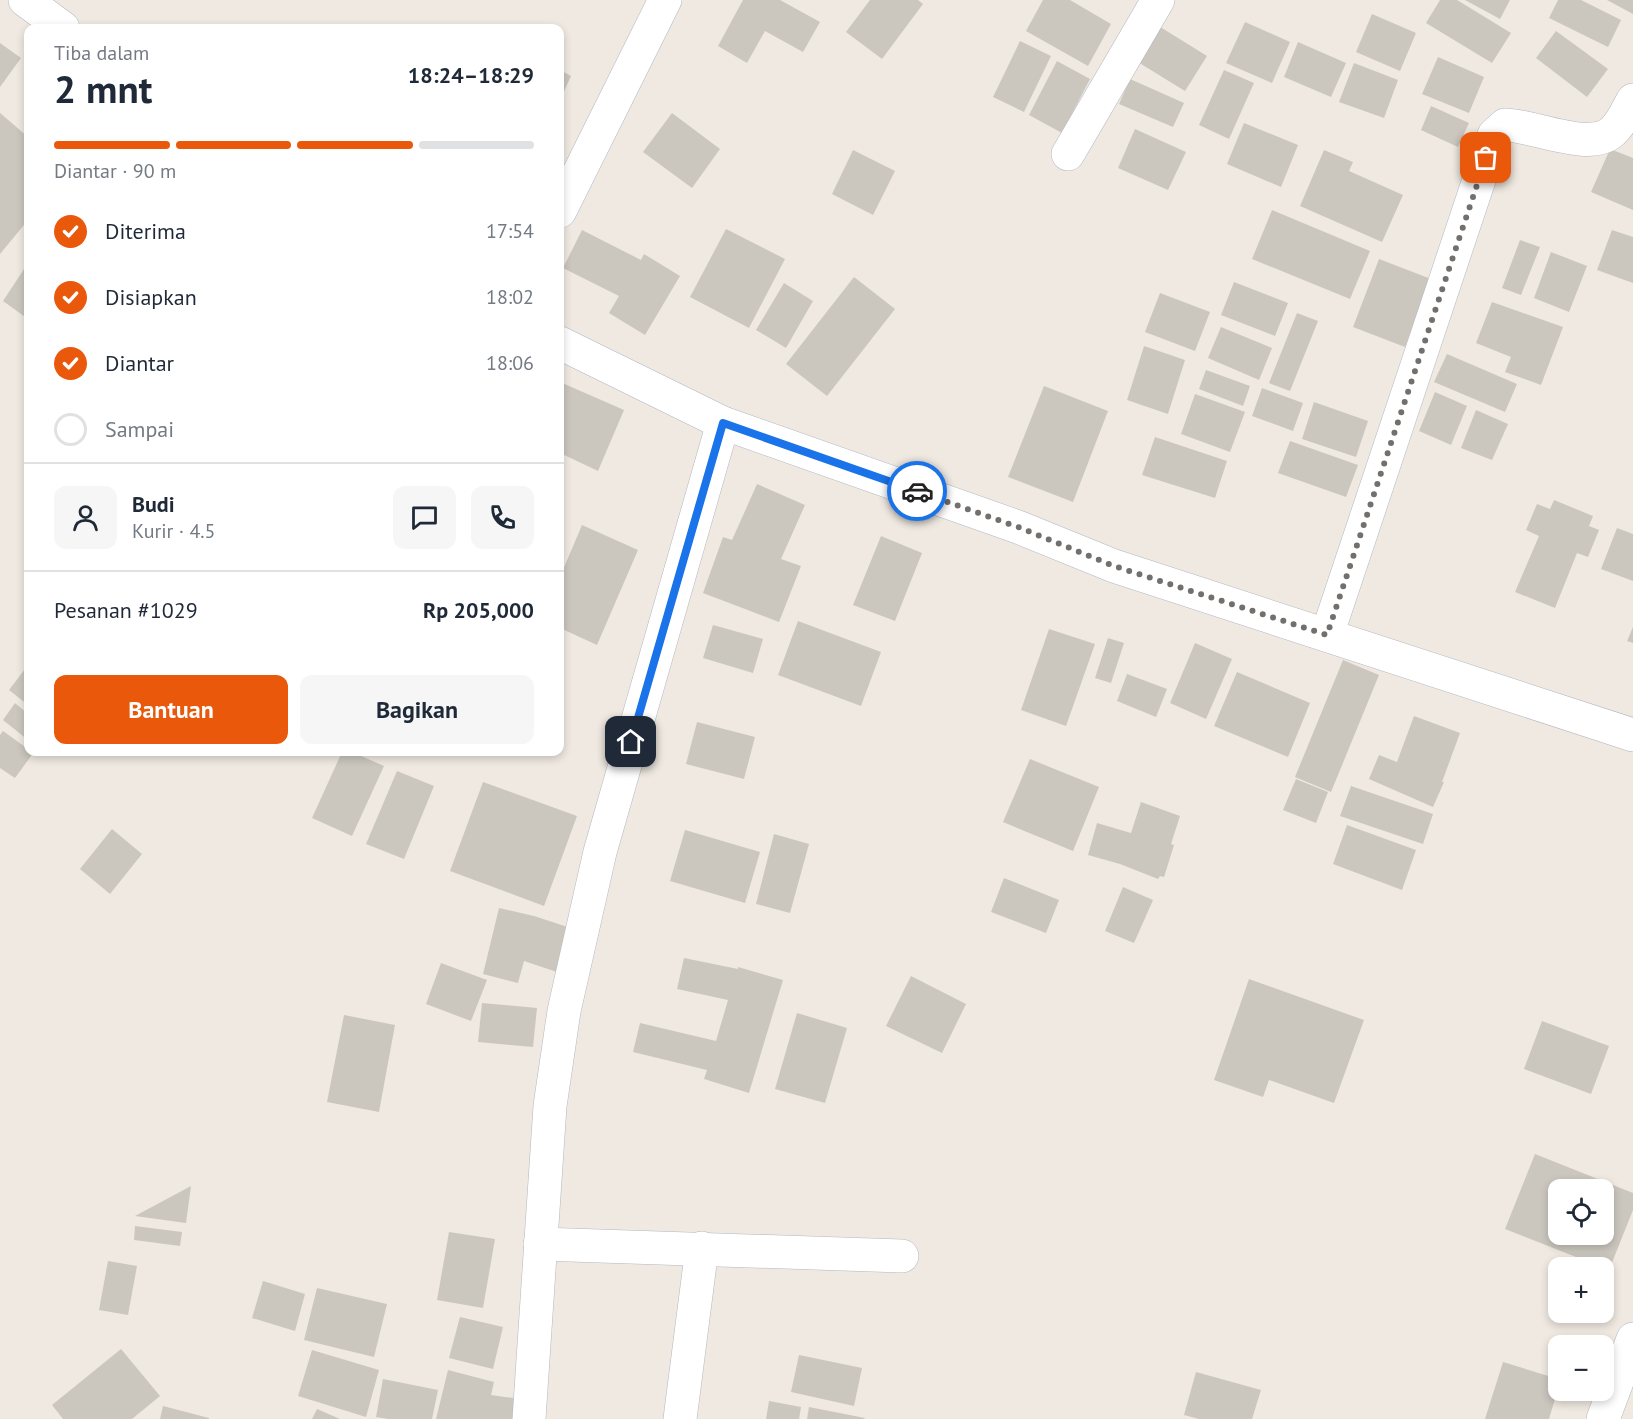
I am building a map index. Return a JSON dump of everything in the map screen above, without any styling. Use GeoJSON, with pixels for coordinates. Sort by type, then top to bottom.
{"type":"FeatureCollection","features":[{"type":"Feature","properties":{"kind":"street"},"geometry":{"type":"LineString","coordinates":[[25,0],[58,24]]}},
{"type":"Feature","properties":{"kind":"street"},"geometry":{"type":"LineString","coordinates":[[564,204],[664,0]]}},
{"type":"Feature","properties":{"kind":"street"},"geometry":{"type":"LineString","coordinates":[[1068,154],[1158,0]]}},
{"type":"Feature","properties":{"kind":"street"},"geometry":{"type":"LineString","coordinates":[[1327,635],[1494,135],[1505,125],[1519,125],[1562,137],[1588,139],[1604,137],[1618,126],[1633,100]]}},
{"type":"Feature","properties":{"kind":"street"},"geometry":{"type":"LineString","coordinates":[[564,345],[723,423],[1018,527],[1114,566],[1633,735]]}},
{"type":"Feature","properties":{"kind":"street"},"geometry":{"type":"LineString","coordinates":[[529,1419],[550,1106],[564,1011],[600,852],[723,423]]}},
{"type":"Feature","properties":{"kind":"street"},"geometry":{"type":"LineString","coordinates":[[540,1244],[902,1256]]}},
{"type":"Feature","properties":{"kind":"street"},"geometry":{"type":"LineString","coordinates":[[680,1419],[702,1248]]}},
{"type":"Feature","properties":{"kind":"street"},"geometry":{"type":"LineString","coordinates":[[1603,1419],[1633,1339]]}},
{"type":"Feature","properties":{"kind":"building"},"geometry":{"type":"Polygon","coordinates":[[[743,0],[780,0],[820,22],[803,52],[765,31],[747,63],[718,46],[743,0]]]}},
{"type":"Feature","properties":{"kind":"building"},"geometry":{"type":"Polygon","coordinates":[[[870,0],[918,0],[923,4],[882,59],[846,32],[870,0]]]}},
{"type":"Feature","properties":{"kind":"building"},"geometry":{"type":"Polygon","coordinates":[[[1043,0],[1070,0],[1111,24],[1088,66],[1026,31],[1043,0]]]}},
{"type":"Feature","properties":{"kind":"building"},"geometry":{"type":"Polygon","coordinates":[[[1440,0],[1457,0],[1511,33],[1492,63],[1426,23],[1440,0]]]}},
{"type":"Feature","properties":{"kind":"building"},"geometry":{"type":"Polygon","coordinates":[[[1465,0],[1510,0],[1500,19],[1465,0]]]}},
{"type":"Feature","properties":{"kind":"building"},"geometry":{"type":"Polygon","coordinates":[[[1558,0],[1581,0],[1621,20],[1608,47],[1549,18],[1558,0]]]}},
{"type":"Feature","properties":{"kind":"building"},"geometry":{"type":"Polygon","coordinates":[[[1607,0],[1633,0],[1633,14],[1607,0]]]}},
{"type":"Feature","properties":{"kind":"building"},"geometry":{"type":"Polygon","coordinates":[[[1372,14],[1416,33],[1400,71],[1356,52],[1372,14]]]}},
{"type":"Feature","properties":{"kind":"building"},"geometry":{"type":"Polygon","coordinates":[[[1149,20],[1207,56],[1185,91],[1128,56],[1149,20]]]}},
{"type":"Feature","properties":{"kind":"building"},"geometry":{"type":"Polygon","coordinates":[[[1245,22],[1290,42],[1272,83],[1226,63],[1245,22]]]}},
{"type":"Feature","properties":{"kind":"building"},"geometry":{"type":"Polygon","coordinates":[[[1556,31],[1608,69],[1587,97],[1536,58],[1556,31]]]}},
{"type":"Feature","properties":{"kind":"building"},"geometry":{"type":"Polygon","coordinates":[[[1020,41],[1051,56],[1024,112],[993,97],[1020,41]]]}},
{"type":"Feature","properties":{"kind":"building"},"geometry":{"type":"Polygon","coordinates":[[[1298,42],[1346,63],[1331,97],[1284,77],[1298,42]]]}},
{"type":"Feature","properties":{"kind":"building"},"geometry":{"type":"Polygon","coordinates":[[[0,43],[21,58],[0,87],[0,43]]]}},
{"type":"Feature","properties":{"kind":"building"},"geometry":{"type":"Polygon","coordinates":[[[1438,57],[1484,77],[1469,113],[1422,94],[1438,57]]]}},
{"type":"Feature","properties":{"kind":"building"},"geometry":{"type":"Polygon","coordinates":[[[1057,61],[1090,79],[1062,133],[1029,115],[1057,61]]]}},
{"type":"Feature","properties":{"kind":"building"},"geometry":{"type":"Polygon","coordinates":[[[1354,63],[1398,80],[1384,118],[1339,102],[1354,63]]]}},
{"type":"Feature","properties":{"kind":"building"},"geometry":{"type":"Polygon","coordinates":[[[1224,70],[1254,83],[1229,139],[1199,125],[1224,70]]]}},
{"type":"Feature","properties":{"kind":"building"},"geometry":{"type":"Polygon","coordinates":[[[564,72],[571,76],[564,91],[564,72]]]}},
{"type":"Feature","properties":{"kind":"building"},"geometry":{"type":"Polygon","coordinates":[[[1130,79],[1184,103],[1173,127],[1119,104],[1130,79]]]}},
{"type":"Feature","properties":{"kind":"building"},"geometry":{"type":"Polygon","coordinates":[[[1431,106],[1469,123],[1458,147],[1421,130],[1431,106]]]}},
{"type":"Feature","properties":{"kind":"building"},"geometry":{"type":"Polygon","coordinates":[[[0,113],[24,134],[24,225],[0,254],[0,113]]]}},
{"type":"Feature","properties":{"kind":"building"},"geometry":{"type":"Polygon","coordinates":[[[672,113],[720,149],[692,188],[643,152],[672,113]]]}},
{"type":"Feature","properties":{"kind":"building"},"geometry":{"type":"Polygon","coordinates":[[[1244,123],[1298,145],[1281,187],[1227,164],[1244,123]]]}},
{"type":"Feature","properties":{"kind":"building"},"geometry":{"type":"Polygon","coordinates":[[[1135,129],[1186,152],[1168,190],[1118,168],[1135,129]]]}},
{"type":"Feature","properties":{"kind":"building"},"geometry":{"type":"Polygon","coordinates":[[[1610,149],[1633,158],[1633,210],[1591,192],[1610,149]]]}},
{"type":"Feature","properties":{"kind":"building"},"geometry":{"type":"Polygon","coordinates":[[[853,150],[895,171],[873,215],[832,194],[853,150]]]}},
{"type":"Feature","properties":{"kind":"building"},"geometry":{"type":"Polygon","coordinates":[[[1324,150],[1353,162],[1349,171],[1403,195],[1382,242],[1300,206],[1324,150]]]}},
{"type":"Feature","properties":{"kind":"building"},"geometry":{"type":"Polygon","coordinates":[[[1272,210],[1370,251],[1350,299],[1252,259],[1272,210]]]}},
{"type":"Feature","properties":{"kind":"building"},"geometry":{"type":"Polygon","coordinates":[[[726,229],[785,259],[749,328],[690,297],[726,229]]]}},
{"type":"Feature","properties":{"kind":"building"},"geometry":{"type":"Polygon","coordinates":[[[582,230],[641,260],[644,254],[680,276],[645,335],[609,313],[619,296],[564,268],[582,230]]]}},
{"type":"Feature","properties":{"kind":"building"},"geometry":{"type":"Polygon","coordinates":[[[1612,230],[1633,237],[1633,283],[1597,270],[1612,230]]]}},
{"type":"Feature","properties":{"kind":"building"},"geometry":{"type":"Polygon","coordinates":[[[1520,240],[1540,247],[1521,295],[1502,288],[1520,240]]]}},
{"type":"Feature","properties":{"kind":"building"},"geometry":{"type":"Polygon","coordinates":[[[1551,252],[1587,266],[1569,312],[1534,298],[1551,252]]]}},
{"type":"Feature","properties":{"kind":"building"},"geometry":{"type":"Polygon","coordinates":[[[1379,259],[1431,279],[1405,347],[1353,327],[1379,259]]]}},
{"type":"Feature","properties":{"kind":"building"},"geometry":{"type":"Polygon","coordinates":[[[24,269],[24,316],[3,301],[24,269]]]}},
{"type":"Feature","properties":{"kind":"building"},"geometry":{"type":"Polygon","coordinates":[[[854,277],[895,309],[827,396],[786,364],[854,277]]]}},
{"type":"Feature","properties":{"kind":"building"},"geometry":{"type":"Polygon","coordinates":[[[1234,282],[1288,303],[1275,336],[1221,315],[1234,282]]]}},
{"type":"Feature","properties":{"kind":"building"},"geometry":{"type":"Polygon","coordinates":[[[784,283],[813,301],[786,348],[756,330],[784,283]]]}},
{"type":"Feature","properties":{"kind":"building"},"geometry":{"type":"Polygon","coordinates":[[[1160,293],[1210,312],[1195,351],[1145,332],[1160,293]]]}},
{"type":"Feature","properties":{"kind":"building"},"geometry":{"type":"Polygon","coordinates":[[[1492,302],[1563,327],[1541,385],[1505,372],[1511,357],[1476,343],[1492,302]]]}},
{"type":"Feature","properties":{"kind":"building"},"geometry":{"type":"Polygon","coordinates":[[[1297,313],[1318,321],[1290,391],[1269,383],[1297,313]]]}},
{"type":"Feature","properties":{"kind":"building"},"geometry":{"type":"Polygon","coordinates":[[[1221,327],[1272,348],[1259,380],[1208,358],[1221,327]]]}},
{"type":"Feature","properties":{"kind":"building"},"geometry":{"type":"Polygon","coordinates":[[[1144,346],[1185,360],[1168,414],[1127,400],[1144,346]]]}},
{"type":"Feature","properties":{"kind":"building"},"geometry":{"type":"Polygon","coordinates":[[[1447,354],[1517,384],[1505,412],[1434,382],[1447,354]]]}},
{"type":"Feature","properties":{"kind":"building"},"geometry":{"type":"Polygon","coordinates":[[[1206,370],[1250,386],[1243,406],[1199,389],[1206,370]]]}},
{"type":"Feature","properties":{"kind":"building"},"geometry":{"type":"Polygon","coordinates":[[[564,384],[624,410],[598,471],[564,455],[564,384]]]}},
{"type":"Feature","properties":{"kind":"building"},"geometry":{"type":"Polygon","coordinates":[[[1044,386],[1108,411],[1073,502],[1008,477],[1044,386]]]}},
{"type":"Feature","properties":{"kind":"building"},"geometry":{"type":"Polygon","coordinates":[[[1262,388],[1303,403],[1293,431],[1252,416],[1262,388]]]}},
{"type":"Feature","properties":{"kind":"building"},"geometry":{"type":"Polygon","coordinates":[[[1435,392],[1467,406],[1451,445],[1419,431],[1435,392]]]}},
{"type":"Feature","properties":{"kind":"building"},"geometry":{"type":"Polygon","coordinates":[[[1195,394],[1245,412],[1230,452],[1181,434],[1195,394]]]}},
{"type":"Feature","properties":{"kind":"building"},"geometry":{"type":"Polygon","coordinates":[[[1314,402],[1368,421],[1356,457],[1302,439],[1314,402]]]}},
{"type":"Feature","properties":{"kind":"building"},"geometry":{"type":"Polygon","coordinates":[[[1476,410],[1508,424],[1492,460],[1461,448],[1476,410]]]}},
{"type":"Feature","properties":{"kind":"building"},"geometry":{"type":"Polygon","coordinates":[[[1155,437],[1227,461],[1215,498],[1142,475],[1155,437]]]}},
{"type":"Feature","properties":{"kind":"building"},"geometry":{"type":"Polygon","coordinates":[[[1290,441],[1358,465],[1346,497],[1278,473],[1290,441]]]}},
{"type":"Feature","properties":{"kind":"building"},"geometry":{"type":"Polygon","coordinates":[[[757,484],[805,505],[781,559],[801,566],[779,622],[703,593],[723,537],[732,540],[757,484]]]}},
{"type":"Feature","properties":{"kind":"building"},"geometry":{"type":"Polygon","coordinates":[[[1554,500],[1593,516],[1589,526],[1599,530],[1588,557],[1577,553],[1555,608],[1515,592],[1539,536],[1526,530],[1537,504],[1550,509],[1554,500]]]}},
{"type":"Feature","properties":{"kind":"building"},"geometry":{"type":"Polygon","coordinates":[[[582,525],[638,550],[597,645],[564,630],[564,568],[582,525]]]}},
{"type":"Feature","properties":{"kind":"building"},"geometry":{"type":"Polygon","coordinates":[[[1617,528],[1633,534],[1633,581],[1601,569],[1617,528]]]}},
{"type":"Feature","properties":{"kind":"building"},"geometry":{"type":"Polygon","coordinates":[[[881,536],[922,553],[895,621],[853,605],[881,536]]]}},
{"type":"Feature","properties":{"kind":"building"},"geometry":{"type":"Polygon","coordinates":[[[798,621],[881,652],[861,706],[778,675],[798,621]]]}},
{"type":"Feature","properties":{"kind":"building"},"geometry":{"type":"Polygon","coordinates":[[[713,625],[763,639],[753,673],[703,658],[713,625]]]}},
{"type":"Feature","properties":{"kind":"building"},"geometry":{"type":"Polygon","coordinates":[[[1633,627],[1633,643],[1627,641],[1633,627]]]}},
{"type":"Feature","properties":{"kind":"building"},"geometry":{"type":"Polygon","coordinates":[[[1049,629],[1095,644],[1066,726],[1021,710],[1049,629]]]}},
{"type":"Feature","properties":{"kind":"building"},"geometry":{"type":"Polygon","coordinates":[[[1108,638],[1124,643],[1111,683],[1095,678],[1108,638]]]}},
{"type":"Feature","properties":{"kind":"building"},"geometry":{"type":"Polygon","coordinates":[[[1195,643],[1232,659],[1206,719],[1170,703],[1195,643]]]}},
{"type":"Feature","properties":{"kind":"building"},"geometry":{"type":"Polygon","coordinates":[[[1343,660],[1379,675],[1331,792],[1295,777],[1343,660]]]}},
{"type":"Feature","properties":{"kind":"building"},"geometry":{"type":"Polygon","coordinates":[[[24,670],[24,702],[9,690],[24,670]]]}},
{"type":"Feature","properties":{"kind":"building"},"geometry":{"type":"Polygon","coordinates":[[[1237,672],[1310,703],[1288,757],[1214,726],[1237,672]]]}},
{"type":"Feature","properties":{"kind":"building"},"geometry":{"type":"Polygon","coordinates":[[[1127,674],[1167,689],[1156,717],[1117,701],[1127,674]]]}},
{"type":"Feature","properties":{"kind":"building"},"geometry":{"type":"Polygon","coordinates":[[[15,703],[24,711],[24,737],[3,720],[15,703]]]}},
{"type":"Feature","properties":{"kind":"building"},"geometry":{"type":"Polygon","coordinates":[[[1414,716],[1460,733],[1433,807],[1369,779],[1379,755],[1397,762],[1414,716]]]}},
{"type":"Feature","properties":{"kind":"building"},"geometry":{"type":"Polygon","coordinates":[[[697,722],[755,737],[744,779],[686,764],[697,722]]]}},
{"type":"Feature","properties":{"kind":"building"},"geometry":{"type":"Polygon","coordinates":[[[3,731],[24,746],[24,756],[31,756],[15,778],[0,768],[0,735],[3,731]]]}},
{"type":"Feature","properties":{"kind":"building"},"geometry":{"type":"Polygon","coordinates":[[[340,756],[361,756],[384,766],[352,836],[312,818],[340,756]]]}},
{"type":"Feature","properties":{"kind":"building"},"geometry":{"type":"Polygon","coordinates":[[[1030,759],[1099,787],[1073,851],[1003,822],[1030,759]]]}},
{"type":"Feature","properties":{"kind":"building"},"geometry":{"type":"Polygon","coordinates":[[[397,771],[434,786],[404,859],[366,844],[397,771]]]}},
{"type":"Feature","properties":{"kind":"building"},"geometry":{"type":"Polygon","coordinates":[[[1296,779],[1328,792],[1316,823],[1283,810],[1296,779]]]}},
{"type":"Feature","properties":{"kind":"building"},"geometry":{"type":"Polygon","coordinates":[[[483,782],[577,816],[544,906],[450,871],[483,782]]]}},
{"type":"Feature","properties":{"kind":"building"},"geometry":{"type":"Polygon","coordinates":[[[1351,786],[1433,814],[1423,844],[1340,816],[1351,786]]]}},
{"type":"Feature","properties":{"kind":"building"},"geometry":{"type":"Polygon","coordinates":[[[1141,802],[1180,816],[1164,877],[1160,876],[1158,879],[1120,864],[1088,855],[1097,823],[1131,833],[1141,802]]]}},
{"type":"Feature","properties":{"kind":"building"},"geometry":{"type":"Polygon","coordinates":[[[1347,825],[1416,850],[1402,890],[1333,864],[1347,825]]]}},
{"type":"Feature","properties":{"kind":"building"},"geometry":{"type":"Polygon","coordinates":[[[112,829],[142,854],[110,894],[80,869],[112,829]]]}},
{"type":"Feature","properties":{"kind":"building"},"geometry":{"type":"Polygon","coordinates":[[[685,830],[760,852],[745,903],[670,881],[685,830]]]}},
{"type":"Feature","properties":{"kind":"building"},"geometry":{"type":"Polygon","coordinates":[[[774,834],[809,844],[790,913],[756,904],[774,834]]]}},
{"type":"Feature","properties":{"kind":"building"},"geometry":{"type":"Polygon","coordinates":[[[1004,878],[1059,900],[1046,933],[991,912],[1004,878]]]}},
{"type":"Feature","properties":{"kind":"building"},"geometry":{"type":"Polygon","coordinates":[[[1123,887],[1153,900],[1134,943],[1105,931],[1123,887]]]}},
{"type":"Feature","properties":{"kind":"building"},"geometry":{"type":"Polygon","coordinates":[[[499,908],[534,916],[580,931],[566,975],[524,961],[518,983],[483,974],[499,908]]]}},
{"type":"Feature","properties":{"kind":"building"},"geometry":{"type":"Polygon","coordinates":[[[684,958],[738,969],[738,967],[783,980],[749,1093],[704,1079],[707,1070],[633,1052],[640,1023],[716,1041],[728,1000],[677,989],[684,958]]]}},
{"type":"Feature","properties":{"kind":"building"},"geometry":{"type":"Polygon","coordinates":[[[441,963],[487,980],[471,1021],[426,1004],[441,963]]]}},
{"type":"Feature","properties":{"kind":"building"},"geometry":{"type":"Polygon","coordinates":[[[911,976],[966,1004],[942,1053],[886,1026],[911,976]]]}},
{"type":"Feature","properties":{"kind":"building"},"geometry":{"type":"Polygon","coordinates":[[[1249,979],[1364,1020],[1334,1103],[1269,1080],[1263,1097],[1214,1080],[1249,979]]]}},
{"type":"Feature","properties":{"kind":"building"},"geometry":{"type":"Polygon","coordinates":[[[482,1003],[537,1008],[533,1047],[478,1042],[482,1003]]]}},
{"type":"Feature","properties":{"kind":"building"},"geometry":{"type":"Polygon","coordinates":[[[797,1013],[847,1028],[825,1103],[775,1089],[797,1013]]]}},
{"type":"Feature","properties":{"kind":"building"},"geometry":{"type":"Polygon","coordinates":[[[344,1015],[395,1025],[379,1112],[327,1102],[344,1015]]]}},
{"type":"Feature","properties":{"kind":"building"},"geometry":{"type":"Polygon","coordinates":[[[1542,1021],[1609,1046],[1591,1094],[1524,1069],[1542,1021]]]}},
{"type":"Feature","properties":{"kind":"building"},"geometry":{"type":"Polygon","coordinates":[[[1535,1154],[1598,1179],[1548,1179],[1548,1245],[1614,1245],[1614,1185],[1633,1193],[1633,1210],[1614,1258],[1576,1257],[1505,1229],[1535,1154]]]}},
{"type":"Feature","properties":{"kind":"building"},"geometry":{"type":"Polygon","coordinates":[[[191,1186],[186,1223],[135,1216],[191,1186]]]}},
{"type":"Feature","properties":{"kind":"building"},"geometry":{"type":"Polygon","coordinates":[[[135,1226],[182,1232],[180,1246],[134,1240],[135,1226]]]}},
{"type":"Feature","properties":{"kind":"building"},"geometry":{"type":"Polygon","coordinates":[[[449,1232],[495,1239],[483,1308],[437,1300],[449,1232]]]}},
{"type":"Feature","properties":{"kind":"building"},"geometry":{"type":"Polygon","coordinates":[[[108,1261],[137,1266],[128,1315],[99,1310],[108,1261]]]}},
{"type":"Feature","properties":{"kind":"building"},"geometry":{"type":"Polygon","coordinates":[[[263,1281],[305,1294],[295,1331],[252,1318],[263,1281]]]}},
{"type":"Feature","properties":{"kind":"building"},"geometry":{"type":"Polygon","coordinates":[[[317,1288],[387,1304],[374,1357],[304,1340],[317,1288]]]}},
{"type":"Feature","properties":{"kind":"building"},"geometry":{"type":"Polygon","coordinates":[[[460,1317],[503,1327],[493,1369],[449,1358],[460,1317]]]}},
{"type":"Feature","properties":{"kind":"building"},"geometry":{"type":"Polygon","coordinates":[[[121,1349],[160,1396],[132,1419],[63,1419],[52,1405],[121,1349]]]}},
{"type":"Feature","properties":{"kind":"building"},"geometry":{"type":"Polygon","coordinates":[[[312,1350],[379,1370],[366,1417],[298,1396],[312,1350]]]}},
{"type":"Feature","properties":{"kind":"building"},"geometry":{"type":"Polygon","coordinates":[[[799,1355],[862,1368],[854,1406],[791,1392],[799,1355]]]}},
{"type":"Feature","properties":{"kind":"building"},"geometry":{"type":"Polygon","coordinates":[[[1503,1362],[1548,1376],[1548,1401],[1554,1401],[1549,1419],[1485,1419],[1503,1362]]]}},
{"type":"Feature","properties":{"kind":"building"},"geometry":{"type":"Polygon","coordinates":[[[448,1370],[494,1382],[491,1395],[527,1400],[524,1419],[436,1419],[448,1370]]]}},
{"type":"Feature","properties":{"kind":"building"},"geometry":{"type":"Polygon","coordinates":[[[1196,1372],[1261,1390],[1252,1419],[1199,1419],[1184,1415],[1196,1372]]]}},
{"type":"Feature","properties":{"kind":"building"},"geometry":{"type":"Polygon","coordinates":[[[383,1379],[438,1390],[432,1419],[376,1417],[383,1379]]]}},
{"type":"Feature","properties":{"kind":"building"},"geometry":{"type":"Polygon","coordinates":[[[769,1401],[801,1407],[799,1419],[766,1419],[769,1401]]]}},
{"type":"Feature","properties":{"kind":"building"},"geometry":{"type":"Polygon","coordinates":[[[163,1406],[209,1418],[209,1419],[160,1419],[163,1406]]]}},
{"type":"Feature","properties":{"kind":"building"},"geometry":{"type":"Polygon","coordinates":[[[809,1407],[865,1418],[807,1419],[809,1407]]]}},
{"type":"Feature","properties":{"kind":"building"},"geometry":{"type":"Polygon","coordinates":[[[317,1409],[340,1419],[312,1419],[317,1409]]]}},
{"type":"Feature","properties":{"kind":"way so far"},"geometry":{"type":"LineString","coordinates":[[917,491],[1018,527],[1114,566],[1327,635],[1486,158]]}},
{"type":"Feature","properties":{"kind":"route"},"geometry":{"type":"LineString","coordinates":[[631,742],[723,423],[917,491]]}}]}
